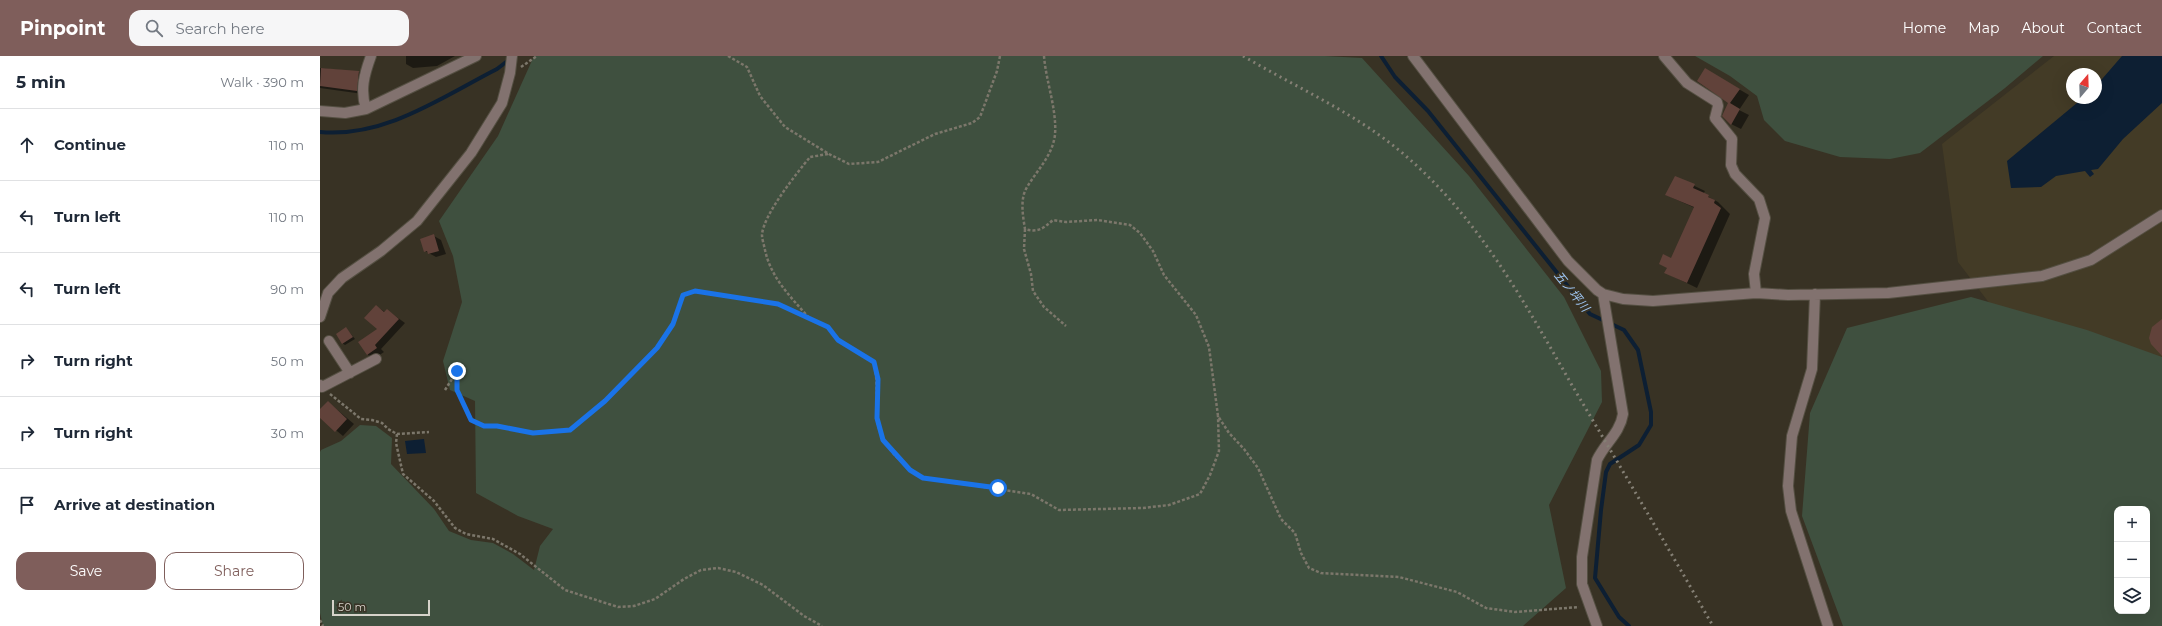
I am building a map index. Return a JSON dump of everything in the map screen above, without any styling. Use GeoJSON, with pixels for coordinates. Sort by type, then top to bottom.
{"type":"FeatureCollection","features":[{"type":"Feature","properties":{"kind":"street"},"geometry":{"type":"LineString","coordinates":[[366,109],[362,96],[363,81],[371,56]]}},
{"type":"Feature","properties":{"kind":"street"},"geometry":{"type":"LineString","coordinates":[[320,111],[345,113],[366,109],[476,56]]}},
{"type":"Feature","properties":{"kind":"street"},"geometry":{"type":"LineString","coordinates":[[320,318],[324,292],[381,251],[417,221],[471,153],[502,103],[510,73],[512,56]]}},
{"type":"Feature","properties":{"kind":"street"},"geometry":{"type":"LineString","coordinates":[[1413,56],[1568,261],[1586,281],[1603,294],[1623,299],[1654,301],[1756,293],[1888,293],[2042,276],[2091,260],[2162,215]]}},
{"type":"Feature","properties":{"kind":"street"},"geometry":{"type":"LineString","coordinates":[[1664,56],[1687,83],[1717,102],[1718,106],[1715,118],[1732,139],[1731,165],[1733,170],[1735,174],[1754,193],[1763,209],[1765,218],[1754,274],[1756,293]]}},
{"type":"Feature","properties":{"kind":"street"},"geometry":{"type":"LineString","coordinates":[[1597,626],[1582,584],[1582,557],[1597,460],[1603,448],[1613,438],[1621,426],[1623,414],[1603,294]]}},
{"type":"Feature","properties":{"kind":"street"},"geometry":{"type":"LineString","coordinates":[[1815,294],[1812,369],[1792,436],[1788,486],[1791,511],[1828,626]]}},
{"type":"Feature","properties":{"kind":"street"},"geometry":{"type":"LineString","coordinates":[[329,341],[350,372]]}},
{"type":"Feature","properties":{"kind":"street"},"geometry":{"type":"LineString","coordinates":[[321,386],[376,359]]}},
{"type":"Feature","properties":{"kind":"path"},"geometry":{"type":"LineString","coordinates":[[728,56],[747,67],[760,96],[786,127],[829,154],[849,164],[878,162],[935,134],[972,123],[980,117],[988,97],[1000,56]]}},
{"type":"Feature","properties":{"kind":"path"},"geometry":{"type":"LineString","coordinates":[[1044,56],[1046,78],[1054,108],[1055,136],[1045,163],[1025,190],[1022,214],[1025,228],[1024,249],[1031,274],[1033,291],[1044,307],[1066,326]]}},
{"type":"Feature","properties":{"kind":"path"},"geometry":{"type":"LineString","coordinates":[[811,319],[780,286],[769,266],[762,234],[771,212],[789,182],[810,157],[829,154]]}},
{"type":"Feature","properties":{"kind":"path"},"geometry":{"type":"LineString","coordinates":[[445,390],[457,371],[457,390],[463,408],[471,420],[484,426],[497,426],[533,433],[570,430],[605,401],[657,348],[673,324],[683,295],[695,291],[778,304],[828,327],[838,340],[874,362],[878,379],[877,418],[883,440],[910,470],[923,478],[1031,494],[1059,510],[1143,508],[1168,505],[1200,494],[1210,475],[1219,451],[1218,416],[1209,347],[1196,315],[1164,275],[1153,251],[1140,233],[1130,225],[1098,220],[1066,222],[1053,220],[1043,229],[1034,232],[1025,228]]}},
{"type":"Feature","properties":{"kind":"path"},"geometry":{"type":"LineString","coordinates":[[321,386],[361,419],[382,423],[388,429],[397,434],[429,432]]}},
{"type":"Feature","properties":{"kind":"path"},"geometry":{"type":"LineString","coordinates":[[1218,416],[1229,433],[1244,449],[1258,468],[1281,519],[1295,534],[1301,553],[1309,568],[1321,573],[1399,577],[1457,592],[1486,608],[1516,612],[1589,606]]}},
{"type":"Feature","properties":{"kind":"path"},"geometry":{"type":"LineString","coordinates":[[397,434],[396,443],[403,474],[434,501],[454,528],[466,534],[493,539],[520,554],[565,590],[618,607],[634,606],[655,599],[684,579],[701,570],[718,568],[736,572],[763,585],[804,616],[822,626]]}},
{"type":"Feature","properties":{"kind":"path"},"geometry":{"type":"LineString","coordinates":[[320,620],[323,626]]}},
{"type":"Feature","properties":{"kind":"shaded area"},"geometry":{"type":"Polygon","coordinates":[[[2054,56],[2162,56],[2162,433],[2051,384],[1958,262],[1942,144],[2054,56]]]}},
{"type":"Feature","properties":{"kind":"green space"},"geometry":{"type":"Polygon","coordinates":[[[534,56],[1325,56],[1362,58],[1469,176],[1564,297],[1601,371],[1602,402],[1549,505],[1566,588],[1523,626],[323,626],[320,613],[320,452],[321,450],[341,441],[360,425],[376,426],[392,438],[391,464],[434,509],[449,531],[471,540],[493,543],[513,554],[534,570],[540,546],[553,529],[518,516],[476,493],[475,401],[450,390],[443,361],[462,302],[453,256],[439,221],[498,136],[534,56]]]}},
{"type":"Feature","properties":{"kind":"green space"},"geometry":{"type":"Polygon","coordinates":[[[1695,56],[2043,56],[2005,88],[1920,153],[1890,159],[1840,157],[1785,141],[1764,120],[1757,96],[1730,76],[1695,56]]]}},
{"type":"Feature","properties":{"kind":"green space"},"geometry":{"type":"Polygon","coordinates":[[[1971,297],[2087,330],[2162,357],[2162,626],[1843,626],[1802,516],[1810,413],[1847,328],[1971,297]]]}},
{"type":"Feature","properties":{"kind":"water"},"geometry":{"type":"Polygon","coordinates":[[[2122,56],[2162,56],[2162,103],[2123,139],[2098,169],[2091,170],[2094,174],[2090,177],[2085,171],[2056,176],[2041,187],[2011,188],[2007,161],[2076,104],[2102,104],[2102,79],[2122,56]]]}},
{"type":"Feature","properties":{"kind":"water"},"geometry":{"type":"Polygon","coordinates":[[[424,439],[426,453],[407,454],[405,441],[424,439]]]}},
{"type":"Feature","properties":{"kind":"building"},"geometry":{"type":"Polygon","coordinates":[[[321,68],[359,71],[357,91],[320,86],[321,68]]]}},
{"type":"Feature","properties":{"kind":"building"},"geometry":{"type":"Polygon","coordinates":[[[1705,68],[1740,89],[1730,103],[1740,109],[1731,125],[1722,116],[1728,103],[1697,81],[1705,68]]]}},
{"type":"Feature","properties":{"kind":"building"},"geometry":{"type":"Polygon","coordinates":[[[1675,176],[1695,184],[1693,188],[1709,195],[1708,197],[1715,200],[1714,203],[1721,208],[1687,283],[1664,273],[1667,268],[1659,264],[1663,254],[1671,258],[1694,207],[1665,195],[1675,176]]]}},
{"type":"Feature","properties":{"kind":"building"},"geometry":{"type":"Polygon","coordinates":[[[434,234],[439,251],[428,254],[427,251],[424,252],[420,239],[434,234]]]}},
{"type":"Feature","properties":{"kind":"building"},"geometry":{"type":"Polygon","coordinates":[[[376,305],[384,312],[387,309],[399,319],[375,345],[377,348],[367,355],[358,342],[377,329],[364,318],[376,305]]]}},
{"type":"Feature","properties":{"kind":"building"},"geometry":{"type":"Polygon","coordinates":[[[2162,319],[2162,356],[2151,344],[2149,338],[2152,327],[2162,319]]]}},
{"type":"Feature","properties":{"kind":"building"},"geometry":{"type":"Polygon","coordinates":[[[346,327],[353,337],[342,344],[336,334],[346,327]]]}},
{"type":"Feature","properties":{"kind":"building"},"geometry":{"type":"Polygon","coordinates":[[[328,401],[347,419],[335,432],[320,418],[320,409],[328,401]]]}},
{"type":"Feature","properties":{"kind":"waterway","name":"五ノ坪川"},"geometry":{"type":"LineString","coordinates":[[1381,56],[1395,77],[1428,111],[1590,314],[1624,330],[1638,350],[1651,412],[1651,425],[1639,445],[1610,464],[1606,472],[1595,578],[1619,617],[1629,626]]}},
{"type":"Feature","properties":{"kind":"waterway"},"geometry":{"type":"LineString","coordinates":[[320,132],[344,132],[367,129],[390,122],[434,103],[497,69],[510,59]]}},
{"type":"Feature","properties":{"kind":"railway"},"geometry":{"type":"LineString","coordinates":[[1243,56],[1328,103],[1369,128],[1407,157],[1457,208],[1500,265],[1538,325],[1713,626]]}},
{"type":"Feature","properties":{"kind":"route"},"geometry":{"type":"LineString","coordinates":[[457,371],[457,390],[463,408],[471,420],[484,426],[497,426],[533,433],[570,430],[605,401],[657,348],[673,324],[683,295],[695,291],[778,304],[828,327],[838,340],[874,362],[878,379],[877,418],[883,440],[910,470],[923,478],[998,488]]}}]}
